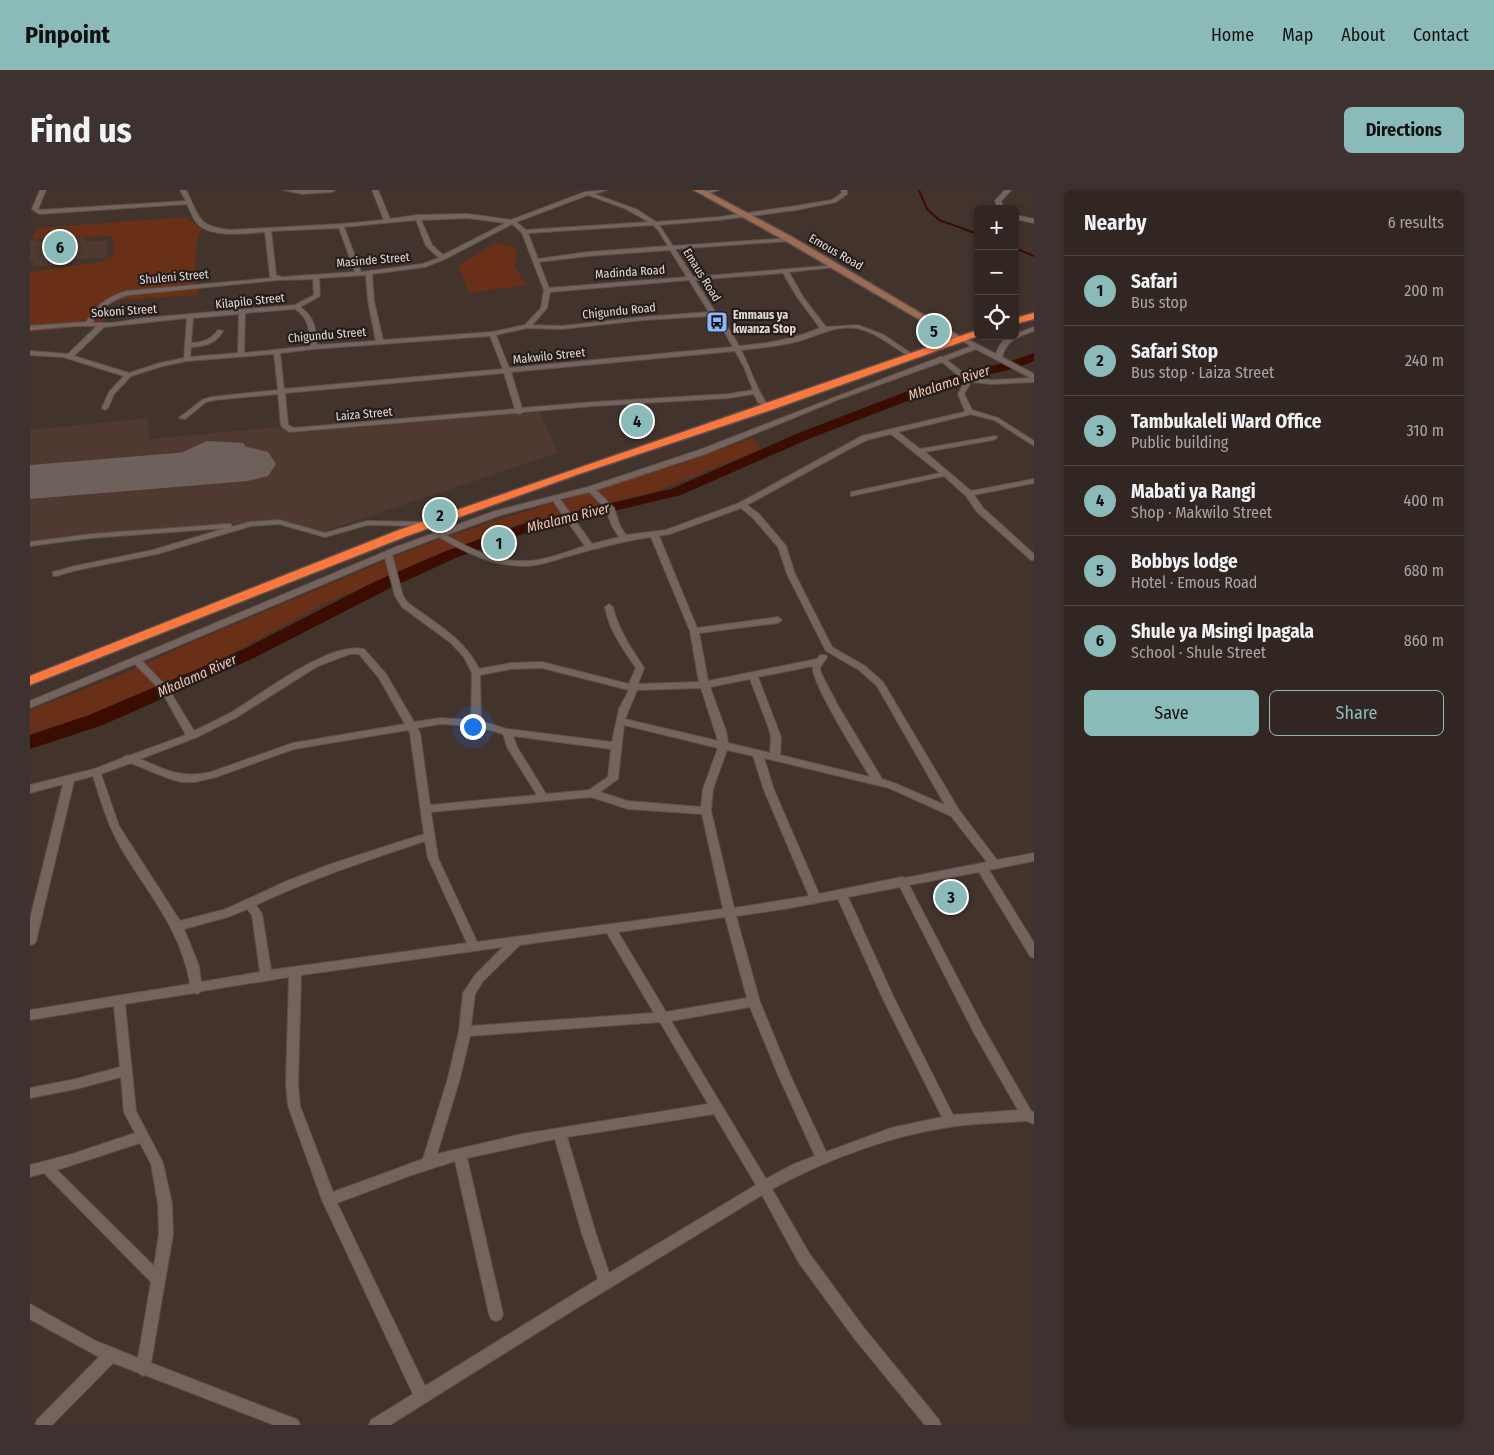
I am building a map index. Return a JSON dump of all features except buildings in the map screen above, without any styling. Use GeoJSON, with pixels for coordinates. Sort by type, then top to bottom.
{"type":"FeatureCollection","features":[{"type":"Feature","properties":{"kind":"highway"},"geometry":{"type":"LineString","coordinates":[[1019,320],[1034,316]]}},
{"type":"Feature","properties":{"kind":"highway"},"geometry":{"type":"LineString","coordinates":[[30,681],[426,524],[767,408],[974,334]]}},
{"type":"Feature","properties":{"kind":"street"},"geometry":{"type":"LineString","coordinates":[[37,212],[35,210],[43,190]]}},
{"type":"Feature","properties":{"kind":"street","name":"Masinde Street"},"geometry":{"type":"LineString","coordinates":[[183,190],[196,220],[206,227],[230,232],[340,226],[417,217],[467,216],[518,222],[585,192],[604,190]]}},
{"type":"Feature","properties":{"kind":"street"},"geometry":{"type":"LineString","coordinates":[[287,190],[302,192],[332,190]]}},
{"type":"Feature","properties":{"kind":"street"},"geometry":{"type":"LineString","coordinates":[[375,190],[388,220]]}},
{"type":"Feature","properties":{"kind":"street"},"geometry":{"type":"LineString","coordinates":[[701,192],[716,190]]}},
{"type":"Feature","properties":{"kind":"street"},"geometry":{"type":"LineString","coordinates":[[525,232],[656,224],[744,215],[834,201],[846,193],[844,190]]}},
{"type":"Feature","properties":{"kind":"street"},"geometry":{"type":"LineString","coordinates":[[1000,205],[998,200],[1008,190]]}},
{"type":"Feature","properties":{"kind":"street"},"geometry":{"type":"LineString","coordinates":[[585,192],[656,224]]}},
{"type":"Feature","properties":{"kind":"street","name":"Emous Road"},"geometry":{"type":"LineString","coordinates":[[701,192],[789,239],[960,338]]}},
{"type":"Feature","properties":{"kind":"street"},"geometry":{"type":"LineString","coordinates":[[30,212],[189,202]]}},
{"type":"Feature","properties":{"kind":"street"},"geometry":{"type":"LineString","coordinates":[[417,217],[426,242],[443,258]]}},
{"type":"Feature","properties":{"kind":"street"},"geometry":{"type":"LineString","coordinates":[[1019,218],[1034,221]]}},
{"type":"Feature","properties":{"kind":"street"},"geometry":{"type":"LineString","coordinates":[[512,222],[525,232],[547,290],[544,308],[528,326]]}},
{"type":"Feature","properties":{"kind":"street","name":"Masinde Street"},"geometry":{"type":"LineString","coordinates":[[277,279],[414,268],[443,258],[512,222]]}},
{"type":"Feature","properties":{"kind":"street","name":"Emaus Road"},"geometry":{"type":"LineString","coordinates":[[656,224],[713,314],[728,332],[747,367],[756,392],[767,408]]}},
{"type":"Feature","properties":{"kind":"street"},"geometry":{"type":"LineString","coordinates":[[340,226],[358,274]]}},
{"type":"Feature","properties":{"kind":"street"},"geometry":{"type":"LineString","coordinates":[[268,231],[273,276],[277,279]]}},
{"type":"Feature","properties":{"kind":"street"},"geometry":{"type":"LineString","coordinates":[[536,261],[588,254],[789,239]]}},
{"type":"Feature","properties":{"kind":"street","name":"Madinda Road"},"geometry":{"type":"LineString","coordinates":[[547,290],[834,266]]}},
{"type":"Feature","properties":{"kind":"street"},"geometry":{"type":"LineString","coordinates":[[785,271],[800,297],[824,329]]}},
{"type":"Feature","properties":{"kind":"street"},"geometry":{"type":"LineString","coordinates":[[369,273],[371,301],[380,342]]}},
{"type":"Feature","properties":{"kind":"street"},"geometry":{"type":"LineString","coordinates":[[296,308],[318,296],[316,277]]}},
{"type":"Feature","properties":{"kind":"street","name":"Shuleni Street"},"geometry":{"type":"LineString","coordinates":[[87,325],[101,304],[116,296],[127,293],[277,279]]}},
{"type":"Feature","properties":{"kind":"street","name":"Kilapilo Street"},"geometry":{"type":"LineString","coordinates":[[190,318],[296,308],[309,315],[314,346]]}},
{"type":"Feature","properties":{"kind":"street"},"geometry":{"type":"LineString","coordinates":[[242,313],[242,355]]}},
{"type":"Feature","properties":{"kind":"street","name":"Chigundu Road"},"geometry":{"type":"LineString","coordinates":[[528,326],[544,329],[622,320],[713,314]]}},
{"type":"Feature","properties":{"kind":"street"},"geometry":{"type":"LineString","coordinates":[[186,359],[190,318]]}},
{"type":"Feature","properties":{"kind":"street","name":"Sokoni Street"},"geometry":{"type":"LineString","coordinates":[[30,328],[101,326],[144,320],[190,318]]}},
{"type":"Feature","properties":{"kind":"street"},"geometry":{"type":"LineString","coordinates":[[70,356],[101,326]]}},
{"type":"Feature","properties":{"kind":"street","name":"Chigundu Street"},"geometry":{"type":"LineString","coordinates":[[105,408],[111,393],[129,375],[162,364],[186,359],[277,352],[314,346],[492,334],[528,326]]}},
{"type":"Feature","properties":{"kind":"street","name":"Makwilo Street"},"geometry":{"type":"LineString","coordinates":[[183,418],[208,399],[737,349],[799,339],[824,329],[856,326],[882,336],[912,356]]}},
{"type":"Feature","properties":{"kind":"street"},"geometry":{"type":"LineString","coordinates":[[1019,335],[1034,329]]}},
{"type":"Feature","properties":{"kind":"street"},"geometry":{"type":"LineString","coordinates":[[188,345],[210,343],[220,331]]}},
{"type":"Feature","properties":{"kind":"street"},"geometry":{"type":"LineString","coordinates":[[492,334],[507,371],[520,412],[594,404],[729,396],[756,392]]}},
{"type":"Feature","properties":{"kind":"street"},"geometry":{"type":"LineString","coordinates":[[960,338],[1034,378]]}},
{"type":"Feature","properties":{"kind":"street"},"geometry":{"type":"LineString","coordinates":[[998,358],[1002,345],[1009,340]]}},
{"type":"Feature","properties":{"kind":"street"},"geometry":{"type":"LineString","coordinates":[[30,705],[439,534],[498,513],[591,489],[705,452],[941,358],[975,347]]}},
{"type":"Feature","properties":{"kind":"street","name":"Laiza Street"},"geometry":{"type":"LineString","coordinates":[[277,352],[285,426],[289,430],[520,412]]}},
{"type":"Feature","properties":{"kind":"street"},"geometry":{"type":"LineString","coordinates":[[30,353],[70,356],[129,375]]}},
{"type":"Feature","properties":{"kind":"street"},"geometry":{"type":"LineString","coordinates":[[941,358],[968,380],[992,382],[1034,378]]}},
{"type":"Feature","properties":{"kind":"street"},"geometry":{"type":"LineString","coordinates":[[968,380],[961,394],[968,411]]}},
{"type":"Feature","properties":{"kind":"street"},"geometry":{"type":"LineString","coordinates":[[439,534],[466,550],[498,561],[522,564],[624,538],[674,531],[742,505],[865,438],[962,416],[968,411]]}},
{"type":"Feature","properties":{"kind":"street"},"geometry":{"type":"LineString","coordinates":[[968,411],[996,418],[1034,444]]}},
{"type":"Feature","properties":{"kind":"street"},"geometry":{"type":"LineString","coordinates":[[892,431],[919,451],[969,494],[980,510],[1034,558]]}},
{"type":"Feature","properties":{"kind":"street"},"geometry":{"type":"LineString","coordinates":[[919,451],[993,438]]}},
{"type":"Feature","properties":{"kind":"street"},"geometry":{"type":"LineString","coordinates":[[854,494],[944,474]]}},
{"type":"Feature","properties":{"kind":"street"},"geometry":{"type":"LineString","coordinates":[[969,494],[1034,481]]}},
{"type":"Feature","properties":{"kind":"street"},"geometry":{"type":"LineString","coordinates":[[591,489],[610,508],[616,526],[624,538]]}},
{"type":"Feature","properties":{"kind":"street"},"geometry":{"type":"LineString","coordinates":[[555,498],[590,547]]}},
{"type":"Feature","properties":{"kind":"street"},"geometry":{"type":"LineString","coordinates":[[742,505],[756,516],[782,546],[791,574],[829,649],[862,668],[880,684],[955,813],[994,864]]}},
{"type":"Feature","properties":{"kind":"street"},"geometry":{"type":"LineString","coordinates":[[30,544],[91,536],[279,522],[325,535],[367,523],[426,524]]}},
{"type":"Feature","properties":{"kind":"street"},"geometry":{"type":"LineString","coordinates":[[56,574],[75,568],[154,552],[250,524]]}},
{"type":"Feature","properties":{"kind":"street"},"geometry":{"type":"LineString","coordinates":[[654,534],[694,631],[705,685],[724,745],[708,789],[706,811],[729,911],[754,1002],[785,1077],[823,1159]]}},
{"type":"Feature","properties":{"kind":"street"},"geometry":{"type":"LineString","coordinates":[[388,554],[399,596],[405,605],[458,644],[468,656],[476,673],[476,722]]}},
{"type":"Feature","properties":{"kind":"street"},"geometry":{"type":"LineString","coordinates":[[591,793],[613,779],[620,722],[640,668],[621,639],[609,607]]}},
{"type":"Feature","properties":{"kind":"street"},"geometry":{"type":"LineString","coordinates":[[694,631],[778,620]]}},
{"type":"Feature","properties":{"kind":"street"},"geometry":{"type":"LineString","coordinates":[[829,649],[816,668],[817,673],[832,704],[878,782]]}},
{"type":"Feature","properties":{"kind":"street"},"geometry":{"type":"LineString","coordinates":[[30,790],[96,772],[128,758],[192,736],[234,715],[315,664],[356,650],[361,651],[383,676],[412,726],[420,762],[433,858],[474,947]]}},
{"type":"Feature","properties":{"kind":"street"},"geometry":{"type":"LineString","coordinates":[[136,660],[165,690],[192,736]]}},
{"type":"Feature","properties":{"kind":"street"},"geometry":{"type":"LineString","coordinates":[[476,673],[511,666],[542,665],[633,687],[705,685],[821,661]]}},
{"type":"Feature","properties":{"kind":"street"},"geometry":{"type":"LineString","coordinates":[[753,675],[774,726],[776,737],[775,758]]}},
{"type":"Feature","properties":{"kind":"street"},"geometry":{"type":"LineString","coordinates":[[128,758],[173,776],[188,779],[199,778],[213,775],[293,746],[440,722],[476,722],[507,732],[616,746]]}},
{"type":"Feature","properties":{"kind":"street"},"geometry":{"type":"LineString","coordinates":[[620,722],[878,782],[955,813]]}},
{"type":"Feature","properties":{"kind":"street"},"geometry":{"type":"LineString","coordinates":[[507,732],[512,748],[543,797]]}},
{"type":"Feature","properties":{"kind":"street"},"geometry":{"type":"LineString","coordinates":[[757,753],[769,790],[815,898]]}},
{"type":"Feature","properties":{"kind":"street"},"geometry":{"type":"LineString","coordinates":[[96,772],[114,825],[178,926],[191,956],[196,974],[197,989]]}},
{"type":"Feature","properties":{"kind":"street"},"geometry":{"type":"LineString","coordinates":[[30,941],[69,780]]}},
{"type":"Feature","properties":{"kind":"street"},"geometry":{"type":"LineString","coordinates":[[426,809],[591,793],[628,805],[706,811]]}},
{"type":"Feature","properties":{"kind":"street"},"geometry":{"type":"LineString","coordinates":[[178,926],[228,913],[335,867],[429,836]]}},
{"type":"Feature","properties":{"kind":"street"},"geometry":{"type":"LineString","coordinates":[[30,1016],[295,971],[784,905],[1034,857]]}},
{"type":"Feature","properties":{"kind":"street"},"geometry":{"type":"LineString","coordinates":[[982,868],[1034,953]]}},
{"type":"Feature","properties":{"kind":"street"},"geometry":{"type":"LineString","coordinates":[[376,1425],[606,1282],[799,1168],[891,1134],[950,1121],[1030,1117],[978,1029],[902,881]]}},
{"type":"Feature","properties":{"kind":"street"},"geometry":{"type":"LineString","coordinates":[[841,894],[889,999],[950,1121]]}},
{"type":"Feature","properties":{"kind":"street"},"geometry":{"type":"LineString","coordinates":[[249,903],[257,914],[266,976]]}},
{"type":"Feature","properties":{"kind":"street"},"geometry":{"type":"LineString","coordinates":[[610,928],[804,1258],[859,1333],[934,1425]]}},
{"type":"Feature","properties":{"kind":"street"},"geometry":{"type":"LineString","coordinates":[[428,1163],[454,1078],[465,1030],[469,993],[473,986],[517,941]]}},
{"type":"Feature","properties":{"kind":"street"},"geometry":{"type":"LineString","coordinates":[[295,971],[292,1083],[294,1106],[329,1200],[422,1397]]}},
{"type":"Feature","properties":{"kind":"street"},"geometry":{"type":"LineString","coordinates":[[119,1000],[124,1071],[130,1112],[157,1163],[165,1204],[166,1234],[143,1369]]}},
{"type":"Feature","properties":{"kind":"street"},"geometry":{"type":"LineString","coordinates":[[465,1030],[663,1017],[754,1002]]}},
{"type":"Feature","properties":{"kind":"street"},"geometry":{"type":"LineString","coordinates":[[30,1094],[124,1071]]}},
{"type":"Feature","properties":{"kind":"street"},"geometry":{"type":"LineString","coordinates":[[329,1200],[428,1163],[460,1154],[560,1134],[717,1108]]}},
{"type":"Feature","properties":{"kind":"street"},"geometry":{"type":"LineString","coordinates":[[560,1134],[589,1234],[606,1282]]}},
{"type":"Feature","properties":{"kind":"street"},"geometry":{"type":"LineString","coordinates":[[30,1171],[143,1136]]}},
{"type":"Feature","properties":{"kind":"street"},"geometry":{"type":"LineString","coordinates":[[460,1154],[496,1314]]}},
{"type":"Feature","properties":{"kind":"street"},"geometry":{"type":"LineString","coordinates":[[46,1167],[158,1280]]}},
{"type":"Feature","properties":{"kind":"street"},"geometry":{"type":"LineString","coordinates":[[30,1311],[90,1346],[143,1369],[293,1425]]}},
{"type":"Feature","properties":{"kind":"street"},"geometry":{"type":"LineString","coordinates":[[42,1425],[111,1355]]}},
{"type":"Feature","properties":{"kind":"shaded area"},"geometry":{"type":"Polygon","coordinates":[[[186,217],[202,229],[196,253],[199,295],[120,300],[105,307],[104,320],[98,326],[30,332],[30,272],[100,262],[113,256],[114,242],[111,236],[32,239],[37,228],[186,217]]]}},
{"type":"Feature","properties":{"kind":"shaded area"},"geometry":{"type":"Polygon","coordinates":[[[85,237],[85,242],[108,240],[105,258],[66,260],[65,265],[32,267],[34,261],[30,261],[30,241],[85,237]]]}},
{"type":"Feature","properties":{"kind":"shaded area"},"geometry":{"type":"Polygon","coordinates":[[[496,243],[514,247],[517,253],[515,266],[525,285],[469,293],[458,265],[496,243]]]}},
{"type":"Feature","properties":{"kind":"shaded area"},"geometry":{"type":"Polygon","coordinates":[[[540,412],[558,453],[323,532],[283,520],[82,536],[30,543],[30,430],[147,418],[150,439],[277,427],[294,433],[540,412]]]}},
{"type":"Feature","properties":{"kind":"shaded area"},"geometry":{"type":"Polygon","coordinates":[[[753,438],[761,449],[657,491],[506,528],[326,603],[205,668],[110,708],[30,734],[30,710],[123,674],[197,640],[423,545],[677,465],[753,438]]]}},
{"type":"Feature","properties":{"kind":"waterway"},"geometry":{"type":"LineString","coordinates":[[919,190],[927,209],[939,220],[974,233]]}},
{"type":"Feature","properties":{"kind":"waterway"},"geometry":{"type":"LineString","coordinates":[[1019,250],[1034,256]]}},
{"type":"Feature","properties":{"kind":"waterway","name":"Mkalama River"},"geometry":{"type":"LineString","coordinates":[[30,742],[96,720],[248,654],[382,585],[452,554],[529,527],[676,492],[806,435],[921,391],[965,376],[1012,365],[1034,357]]}},
{"type":"Feature","properties":{"kind":"taxiway"},"geometry":{"type":"LineString","coordinates":[[160,471],[207,448],[235,448],[243,458],[244,465]]}},
{"type":"Feature","properties":{"kind":"runway"},"geometry":{"type":"LineString","coordinates":[[30,482],[248,464]]}},
{"type":"Feature","properties":{"kind":"place","name":"Shule ya Msingi Ipagala"},"geometry":{"type":"Point","coordinates":[60,247]}},
{"type":"Feature","properties":{"kind":"place","name":"Emmaus ya kwanza Stop"},"geometry":{"type":"Point","coordinates":[717,322]}},
{"type":"Feature","properties":{"kind":"place","name":"Bobbys lodge"},"geometry":{"type":"Point","coordinates":[934,331]}},
{"type":"Feature","properties":{"kind":"place","name":"Mabati ya Rangi"},"geometry":{"type":"Point","coordinates":[637,421]}},
{"type":"Feature","properties":{"kind":"place","name":"Safari Stop"},"geometry":{"type":"Point","coordinates":[440,515]}},
{"type":"Feature","properties":{"kind":"place","name":"Safari"},"geometry":{"type":"Point","coordinates":[499,543]}},
{"type":"Feature","properties":{"kind":"place","name":"Tambukaleli Ward Office"},"geometry":{"type":"Point","coordinates":[951,897]}}]}
